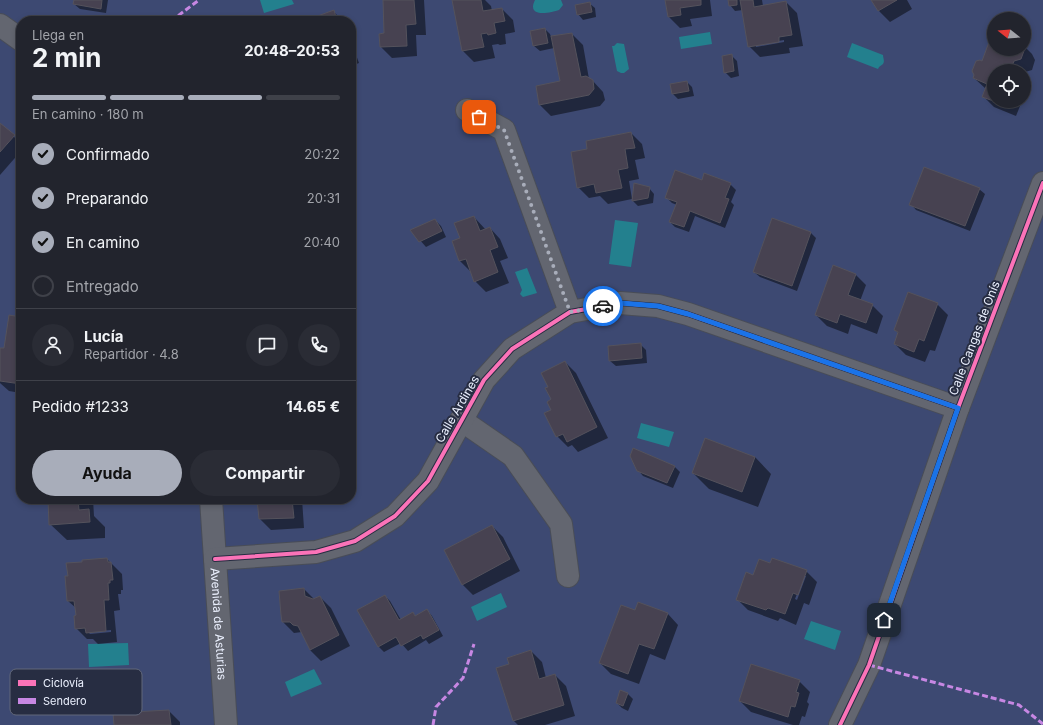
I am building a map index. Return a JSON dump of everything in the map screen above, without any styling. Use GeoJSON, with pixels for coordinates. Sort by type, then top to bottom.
{"type":"FeatureCollection","features":[{"type":"Feature","properties":{"kind":"street"},"geometry":{"type":"LineString","coordinates":[[0,25],[16,36]]}},
{"type":"Feature","properties":{"kind":"street"},"geometry":{"type":"LineString","coordinates":[[467,110],[504,130],[570,312]]}},
{"type":"Feature","properties":{"kind":"street","name":"Calle Cangas de Onís"},"geometry":{"type":"LineString","coordinates":[[840,725],[869,665],[958,408],[1043,183]]}},
{"type":"Feature","properties":{"kind":"street","name":"Calle Ardines"},"geometry":{"type":"LineString","coordinates":[[215,559],[316,552],[355,541],[396,516],[428,481],[484,380],[512,349],[570,312],[620,303],[658,306],[688,314],[958,408]]}},
{"type":"Feature","properties":{"kind":"street","name":"Calle Ardines"},"geometry":{"type":"LineString","coordinates":[[462,420],[513,456],[561,524],[568,576]]}},
{"type":"Feature","properties":{"kind":"street","name":"Avenida de Asturias"},"geometry":{"type":"LineString","coordinates":[[211,504],[226,725]]}},
{"type":"Feature","properties":{"kind":"shaded area"},"geometry":{"type":"Polygon","coordinates":[[[0,0],[1043,0],[1043,725],[0,725],[0,0]]]}},
{"type":"Feature","properties":{"kind":"shaded area"},"geometry":{"type":"Polygon","coordinates":[[[260,0],[292,0],[294,4],[264,13],[260,0]]]}},
{"type":"Feature","properties":{"kind":"shaded area"},"geometry":{"type":"Polygon","coordinates":[[[535,0],[561,0],[563,5],[559,10],[540,13],[534,10],[533,6],[535,0]]]}},
{"type":"Feature","properties":{"kind":"shaded area"},"geometry":{"type":"Polygon","coordinates":[[[710,32],[712,44],[681,49],[679,37],[710,32]]]}},
{"type":"Feature","properties":{"kind":"shaded area"},"geometry":{"type":"Polygon","coordinates":[[[617,43],[624,44],[629,69],[624,73],[617,71],[612,46],[617,43]]]}},
{"type":"Feature","properties":{"kind":"shaded area"},"geometry":{"type":"Polygon","coordinates":[[[852,43],[883,55],[883,64],[878,69],[847,57],[852,43]]]}},
{"type":"Feature","properties":{"kind":"shaded area"},"geometry":{"type":"Polygon","coordinates":[[[615,220],[638,223],[631,267],[609,264],[615,220]]]}},
{"type":"Feature","properties":{"kind":"shaded area"},"geometry":{"type":"Polygon","coordinates":[[[527,268],[537,293],[523,297],[520,294],[522,290],[515,272],[527,268]]]}},
{"type":"Feature","properties":{"kind":"shaded area"},"geometry":{"type":"Polygon","coordinates":[[[641,423],[674,432],[669,447],[637,438],[641,423]]]}},
{"type":"Feature","properties":{"kind":"shaded area"},"geometry":{"type":"Polygon","coordinates":[[[501,593],[507,607],[477,621],[471,607],[501,593]]]}},
{"type":"Feature","properties":{"kind":"shaded area"},"geometry":{"type":"Polygon","coordinates":[[[811,621],[841,631],[835,650],[804,639],[811,621]]]}},
{"type":"Feature","properties":{"kind":"shaded area"},"geometry":{"type":"Polygon","coordinates":[[[128,643],[129,665],[89,667],[88,644],[128,643]]]}},
{"type":"Feature","properties":{"kind":"shaded area"},"geometry":{"type":"Polygon","coordinates":[[[314,669],[322,684],[291,697],[285,682],[314,669]]]}},
{"type":"Feature","properties":{"kind":"building"},"geometry":{"type":"Polygon","coordinates":[[[74,0],[102,0],[101,9],[73,4],[74,0]]]}},
{"type":"Feature","properties":{"kind":"building"},"geometry":{"type":"Polygon","coordinates":[[[383,0],[414,0],[416,24],[406,25],[407,46],[380,47],[379,34],[384,33],[383,0]]]}},
{"type":"Feature","properties":{"kind":"building"},"geometry":{"type":"Polygon","coordinates":[[[452,0],[481,0],[483,11],[502,8],[505,21],[494,23],[496,33],[488,35],[487,33],[481,34],[484,47],[462,51],[452,0]]]}},
{"type":"Feature","properties":{"kind":"building"},"geometry":{"type":"Polygon","coordinates":[[[665,0],[701,0],[701,5],[680,8],[681,15],[668,17],[665,0]]]}},
{"type":"Feature","properties":{"kind":"building"},"geometry":{"type":"Polygon","coordinates":[[[728,0],[737,0],[737,5],[729,6],[728,0]]]}},
{"type":"Feature","properties":{"kind":"building"},"geometry":{"type":"Polygon","coordinates":[[[740,0],[753,0],[754,7],[786,1],[792,35],[779,37],[779,42],[748,47],[740,0]]]}},
{"type":"Feature","properties":{"kind":"building"},"geometry":{"type":"Polygon","coordinates":[[[871,0],[897,0],[878,11],[871,0]]]}},
{"type":"Feature","properties":{"kind":"building"},"geometry":{"type":"Polygon","coordinates":[[[590,2],[592,12],[577,15],[575,5],[590,2]]]}},
{"type":"Feature","properties":{"kind":"building"},"geometry":{"type":"Polygon","coordinates":[[[334,10],[336,16],[318,16],[334,10]]]}},
{"type":"Feature","properties":{"kind":"building"},"geometry":{"type":"Polygon","coordinates":[[[545,28],[548,43],[533,46],[530,31],[545,28]]]}},
{"type":"Feature","properties":{"kind":"building"},"geometry":{"type":"Polygon","coordinates":[[[572,33],[581,77],[586,76],[593,80],[594,89],[589,95],[539,105],[536,86],[560,81],[551,36],[572,33]]]}},
{"type":"Feature","properties":{"kind":"building"},"geometry":{"type":"Polygon","coordinates":[[[987,47],[987,56],[1022,56],[1021,59],[1014,61],[1013,64],[987,64],[987,84],[973,78],[974,75],[972,71],[976,61],[982,61],[987,47]]]}},
{"type":"Feature","properties":{"kind":"building"},"geometry":{"type":"Polygon","coordinates":[[[732,54],[734,71],[724,73],[722,56],[732,54]]]}},
{"type":"Feature","properties":{"kind":"building"},"geometry":{"type":"Polygon","coordinates":[[[687,81],[689,91],[672,94],[670,84],[687,81]]]}},
{"type":"Feature","properties":{"kind":"building"},"geometry":{"type":"Polygon","coordinates":[[[987,84],[987,99],[982,97],[987,84]]]}},
{"type":"Feature","properties":{"kind":"building"},"geometry":{"type":"Polygon","coordinates":[[[0,123],[15,135],[0,152],[0,123]]]}},
{"type":"Feature","properties":{"kind":"building"},"geometry":{"type":"Polygon","coordinates":[[[631,132],[635,148],[625,149],[628,168],[618,170],[622,188],[596,193],[594,184],[577,188],[571,152],[587,149],[586,141],[631,132]]]}},
{"type":"Feature","properties":{"kind":"building"},"geometry":{"type":"Polygon","coordinates":[[[924,167],[980,188],[965,226],[909,205],[924,167]]]}},
{"type":"Feature","properties":{"kind":"building"},"geometry":{"type":"Polygon","coordinates":[[[675,170],[702,180],[704,173],[731,183],[725,198],[729,199],[720,223],[690,211],[684,227],[669,222],[677,202],[665,198],[675,170]]]}},
{"type":"Feature","properties":{"kind":"building"},"geometry":{"type":"Polygon","coordinates":[[[634,183],[650,187],[648,198],[632,201],[634,183]]]}},
{"type":"Feature","properties":{"kind":"building"},"geometry":{"type":"Polygon","coordinates":[[[474,216],[480,231],[490,227],[498,247],[490,250],[498,272],[474,282],[466,259],[459,261],[452,241],[460,238],[454,223],[474,216]]]}},
{"type":"Feature","properties":{"kind":"building"},"geometry":{"type":"Polygon","coordinates":[[[772,218],[811,232],[792,286],[753,272],[772,218]]]}},
{"type":"Feature","properties":{"kind":"building"},"geometry":{"type":"Polygon","coordinates":[[[435,219],[442,231],[419,242],[410,230],[435,219]]]}},
{"type":"Feature","properties":{"kind":"building"},"geometry":{"type":"Polygon","coordinates":[[[833,265],[856,274],[848,295],[873,304],[866,323],[840,314],[837,323],[815,315],[833,265]]]}},
{"type":"Feature","properties":{"kind":"building"},"geometry":{"type":"Polygon","coordinates":[[[908,292],[938,303],[924,341],[919,339],[914,352],[894,344],[898,332],[894,330],[908,292]]]}},
{"type":"Feature","properties":{"kind":"building"},"geometry":{"type":"Polygon","coordinates":[[[9,315],[16,316],[16,383],[0,381],[0,348],[4,348],[9,315]]]}},
{"type":"Feature","properties":{"kind":"building"},"geometry":{"type":"Polygon","coordinates":[[[641,343],[642,358],[609,361],[608,346],[641,343]]]}},
{"type":"Feature","properties":{"kind":"building"},"geometry":{"type":"Polygon","coordinates":[[[565,361],[597,427],[567,442],[563,434],[556,437],[544,413],[551,410],[547,402],[551,399],[545,388],[548,387],[541,373],[565,361]]]}},
{"type":"Feature","properties":{"kind":"building"},"geometry":{"type":"Polygon","coordinates":[[[705,438],[755,457],[742,492],[692,473],[705,438]]]}},
{"type":"Feature","properties":{"kind":"building"},"geometry":{"type":"Polygon","coordinates":[[[633,448],[675,466],[667,483],[637,471],[630,456],[633,448]]]}},
{"type":"Feature","properties":{"kind":"building"},"geometry":{"type":"Polygon","coordinates":[[[48,504],[78,504],[79,510],[89,509],[90,522],[49,525],[48,504]]]}},
{"type":"Feature","properties":{"kind":"building"},"geometry":{"type":"Polygon","coordinates":[[[258,504],[293,504],[294,518],[259,519],[258,504]]]}},
{"type":"Feature","properties":{"kind":"building"},"geometry":{"type":"Polygon","coordinates":[[[492,525],[510,559],[462,585],[444,550],[492,525]]]}},
{"type":"Feature","properties":{"kind":"building"},"geometry":{"type":"Polygon","coordinates":[[[107,558],[108,562],[111,562],[113,580],[110,580],[110,583],[108,583],[109,600],[104,600],[106,631],[86,633],[85,628],[75,629],[74,616],[76,615],[74,601],[67,601],[65,576],[68,576],[66,563],[107,558]]]}},
{"type":"Feature","properties":{"kind":"building"},"geometry":{"type":"Polygon","coordinates":[[[772,558],[807,570],[798,595],[793,593],[785,614],[768,608],[766,610],[736,600],[746,572],[753,575],[759,559],[770,563],[772,558]]]}},
{"type":"Feature","properties":{"kind":"building"},"geometry":{"type":"Polygon","coordinates":[[[304,588],[305,596],[313,599],[320,596],[339,635],[310,650],[298,626],[293,625],[290,622],[282,622],[281,615],[279,591],[304,588]]]}},
{"type":"Feature","properties":{"kind":"building"},"geometry":{"type":"Polygon","coordinates":[[[385,595],[399,620],[413,612],[415,616],[427,609],[439,630],[423,639],[421,635],[401,646],[396,637],[378,647],[357,610],[385,595]]]}},
{"type":"Feature","properties":{"kind":"building"},"geometry":{"type":"Polygon","coordinates":[[[638,602],[668,613],[654,649],[639,644],[628,674],[599,663],[621,605],[635,610],[638,602]]]}},
{"type":"Feature","properties":{"kind":"building"},"geometry":{"type":"Polygon","coordinates":[[[531,650],[539,679],[555,674],[564,705],[513,721],[496,668],[509,664],[507,658],[531,650]]]}},
{"type":"Feature","properties":{"kind":"building"},"geometry":{"type":"Polygon","coordinates":[[[751,664],[800,680],[796,692],[799,693],[795,707],[791,706],[788,717],[739,701],[751,664]]]}},
{"type":"Feature","properties":{"kind":"building"},"geometry":{"type":"Polygon","coordinates":[[[620,690],[628,693],[623,706],[616,703],[620,690]]]}},
{"type":"Feature","properties":{"kind":"building"},"geometry":{"type":"Polygon","coordinates":[[[169,710],[171,725],[114,725],[113,715],[142,715],[142,711],[169,710]]]}},
{"type":"Feature","properties":{"kind":"marked path"},"geometry":{"type":"LineString","coordinates":[[178,16],[199,0]]}},
{"type":"Feature","properties":{"kind":"marked path"},"geometry":{"type":"LineString","coordinates":[[433,725],[436,707],[463,678],[474,644]]}},
{"type":"Feature","properties":{"kind":"marked path"},"geometry":{"type":"LineString","coordinates":[[869,665],[1019,705],[1043,724]]}},
{"type":"Feature","properties":{"kind":"cycle path"},"geometry":{"type":"LineString","coordinates":[[840,725],[869,665],[958,408],[1043,183]]}},
{"type":"Feature","properties":{"kind":"cycle path"},"geometry":{"type":"LineString","coordinates":[[215,559],[316,552],[355,541],[395,516],[428,481],[484,380],[512,349],[570,312],[620,303],[658,306],[688,314],[958,408]]}},
{"type":"Feature","properties":{"kind":"way so far"},"geometry":{"type":"LineString","coordinates":[[479,117],[504,130],[570,312],[603,306]]}},
{"type":"Feature","properties":{"kind":"route"},"geometry":{"type":"LineString","coordinates":[[603,306],[620,303],[658,306],[688,314],[958,408],[884,620]]}}]}
